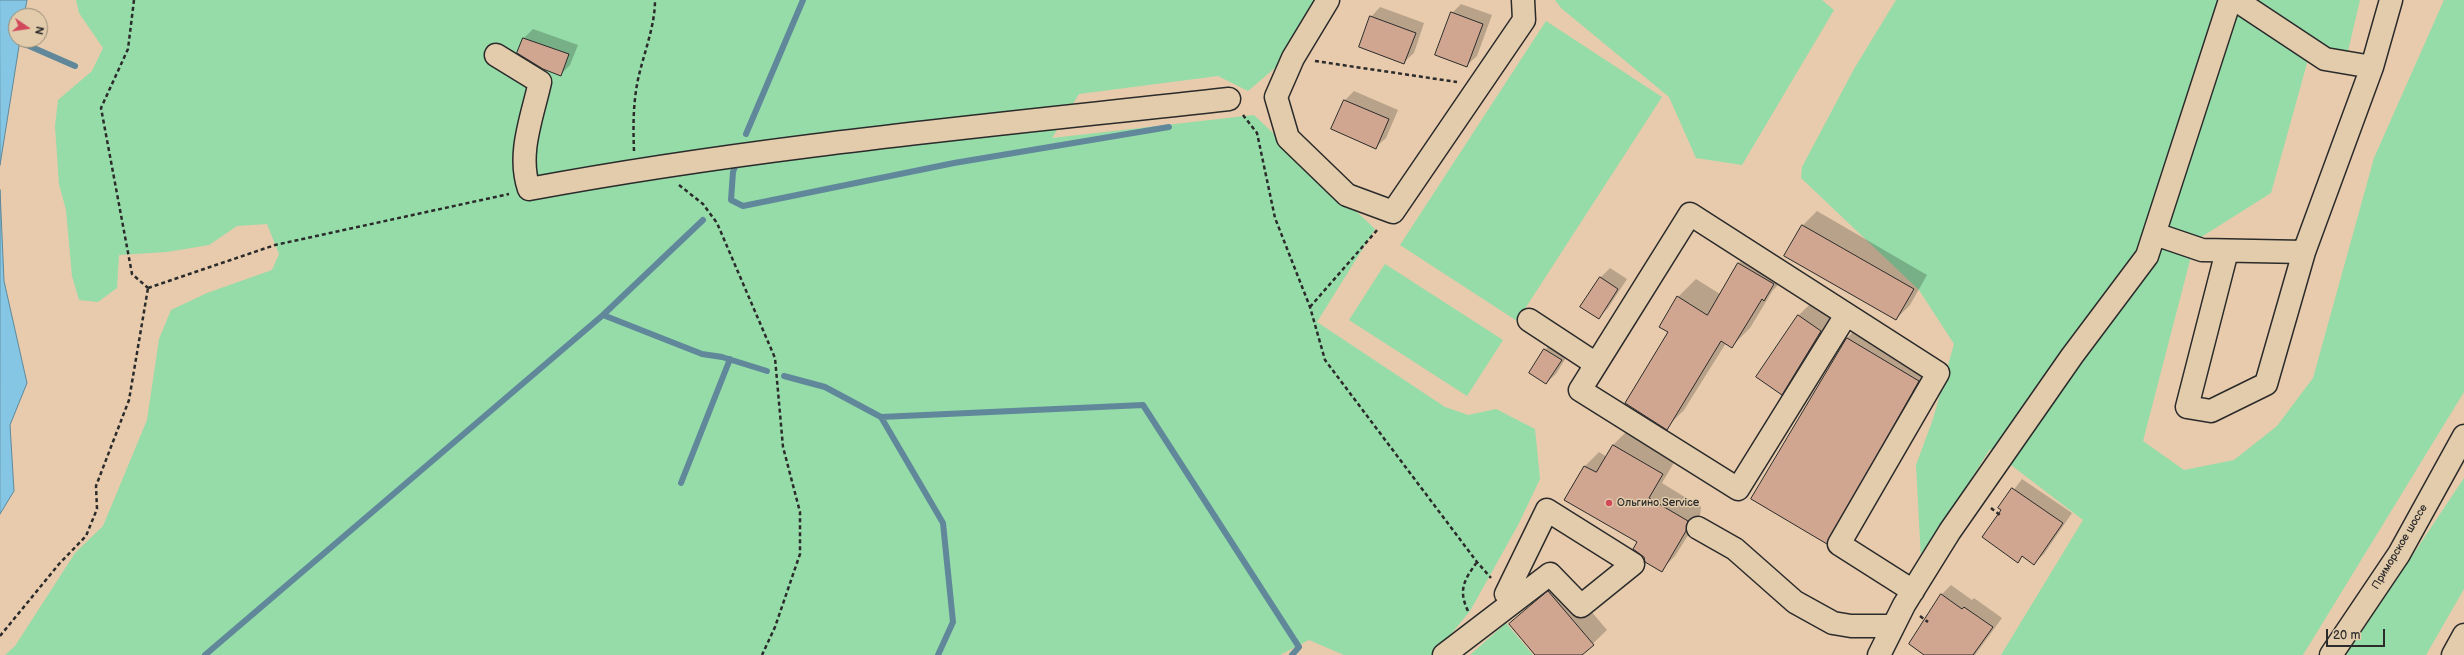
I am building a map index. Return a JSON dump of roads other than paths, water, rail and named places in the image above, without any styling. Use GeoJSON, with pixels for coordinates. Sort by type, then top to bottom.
{"type":"FeatureCollection","features":[{"type":"Feature","properties":{"kind":"main road"},"geometry":{"type":"LineString","coordinates":[[1328,0],[1293,58],[1276,97],[1288,138],[1347,195],[1393,212],[1524,20],[1523,0]]}},
{"type":"Feature","properties":{"kind":"main road"},"geometry":{"type":"LineString","coordinates":[[1879,655],[1893,626],[1913,591],[1995,465],[2147,256],[2230,0]]}},
{"type":"Feature","properties":{"kind":"main road"},"geometry":{"type":"LineString","coordinates":[[2236,0],[2325,59],[2372,67]]}},
{"type":"Feature","properties":{"kind":"main road"},"geometry":{"type":"LineString","coordinates":[[2227,251],[2187,407],[2211,411],[2266,384],[2304,252],[2372,67],[2391,0]]}},
{"type":"Feature","properties":{"kind":"main road"},"geometry":{"type":"LineString","coordinates":[[496,55],[540,82],[524,152],[524,173],[529,190],[645,168],[1042,118],[1229,99]]}},
{"type":"Feature","properties":{"kind":"main road"},"geometry":{"type":"LineString","coordinates":[[1846,315],[1738,489],[1580,390],[1690,214],[1938,373],[1839,544],[1913,591]]}},
{"type":"Feature","properties":{"kind":"main road"},"geometry":{"type":"LineString","coordinates":[[2155,234],[2202,250],[2304,252]]}},
{"type":"Feature","properties":{"kind":"main road"},"geometry":{"type":"LineString","coordinates":[[1529,320],[1596,364]]}},
{"type":"Feature","properties":{"kind":"main road","name":"Приморское шоссе"},"geometry":{"type":"LineString","coordinates":[[2331,655],[2399,554],[2464,436]]}},
{"type":"Feature","properties":{"kind":"main road"},"geometry":{"type":"LineString","coordinates":[[1444,655],[1476,630],[1506,593],[1547,510],[1633,564],[1581,606],[1550,574],[1506,593]]}},
{"type":"Feature","properties":{"kind":"main road"},"geometry":{"type":"LineString","coordinates":[[1698,528],[1735,549],[1796,602],[1833,623],[1851,626],[1893,626]]}},
{"type":"Feature","properties":{"kind":"main road"},"geometry":{"type":"LineString","coordinates":[[2453,655],[2464,635]]}},
{"type":"Feature","properties":{"kind":"water"},"geometry":{"type":"Polygon","coordinates":[[[0,0],[27,0],[26,8],[8,8],[8,48],[19,48],[0,165],[0,0]]]}},
{"type":"Feature","properties":{"kind":"water"},"geometry":{"type":"Polygon","coordinates":[[[0,190],[4,281],[27,383],[10,425],[14,491],[0,514],[0,190]]]}},
{"type":"Feature","properties":{"kind":"waterway"},"geometry":{"type":"LineString","coordinates":[[746,134],[803,0]]}},
{"type":"Feature","properties":{"kind":"waterway"},"geometry":{"type":"LineString","coordinates":[[34,48],[75,66]]}},
{"type":"Feature","properties":{"kind":"waterway"},"geometry":{"type":"LineString","coordinates":[[737,162],[733,172],[731,200],[743,206],[954,163],[1169,127]]}},
{"type":"Feature","properties":{"kind":"waterway"},"geometry":{"type":"LineString","coordinates":[[603,315],[703,220]]}},
{"type":"Feature","properties":{"kind":"waterway"},"geometry":{"type":"LineString","coordinates":[[205,655],[603,315],[702,354],[722,357],[767,371]]}},
{"type":"Feature","properties":{"kind":"waterway"},"geometry":{"type":"LineString","coordinates":[[681,483],[730,359]]}},
{"type":"Feature","properties":{"kind":"waterway"},"geometry":{"type":"LineString","coordinates":[[784,376],[825,387],[881,417],[1143,405],[1299,647],[1292,655]]}},
{"type":"Feature","properties":{"kind":"waterway"},"geometry":{"type":"LineString","coordinates":[[881,417],[943,523],[953,622],[938,655]]}},
{"type":"Feature","properties":{"kind":"place","name":"Ольгино Service"},"geometry":{"type":"Point","coordinates":[1609,503]}}]}
